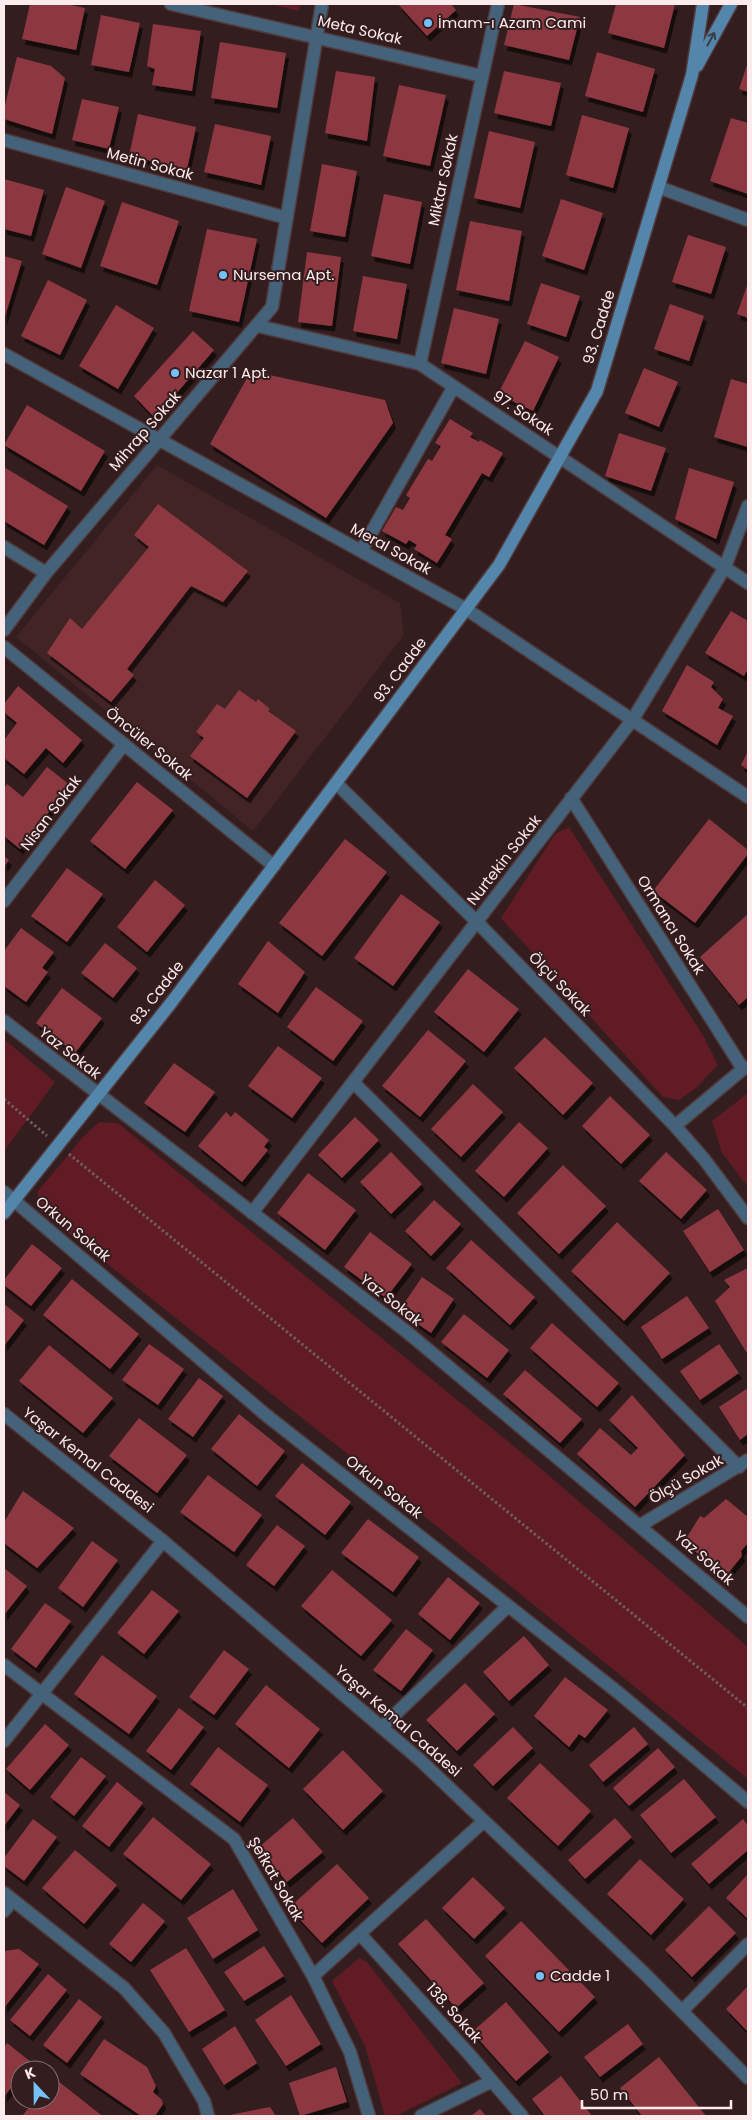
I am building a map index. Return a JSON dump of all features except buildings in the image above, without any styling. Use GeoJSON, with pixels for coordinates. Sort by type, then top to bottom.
{"type":"FeatureCollection","features":[{"type":"Feature","properties":{"kind":"main road","name":"93. Cadde"},"geometry":{"type":"LineString","coordinates":[[4,1213],[8,1196],[58,1146],[171,1003],[499,565],[597,391],[692,75],[703,4]]}},
{"type":"Feature","properties":{"kind":"main road","name":"93. Cadde"},"geometry":{"type":"LineString","coordinates":[[692,75],[731,4]]}},
{"type":"Feature","properties":{"kind":"street","name":"Meta Sokak"},"geometry":{"type":"LineString","coordinates":[[171,4],[482,76]]}},
{"type":"Feature","properties":{"kind":"street","name":"Mihrap Sokak"},"geometry":{"type":"LineString","coordinates":[[4,630],[46,573],[159,439],[258,326],[272,307],[322,4]]}},
{"type":"Feature","properties":{"kind":"street","name":"Miktar Sokak"},"geometry":{"type":"LineString","coordinates":[[420,364],[498,4]]}},
{"type":"Feature","properties":{"kind":"street","name":"Metin Sokak"},"geometry":{"type":"LineString","coordinates":[[4,140],[287,218]]}},
{"type":"Feature","properties":{"kind":"street"},"geometry":{"type":"LineString","coordinates":[[658,188],[748,220]]}},
{"type":"Feature","properties":{"kind":"street","name":"97. Sokak"},"geometry":{"type":"LineString","coordinates":[[258,326],[420,364],[453,388],[560,456],[748,583]]}},
{"type":"Feature","properties":{"kind":"street","name":"Meral Sokak"},"geometry":{"type":"LineString","coordinates":[[4,354],[466,609],[748,797]]}},
{"type":"Feature","properties":{"kind":"street"},"geometry":{"type":"LineString","coordinates":[[361,551],[453,388]]}},
{"type":"Feature","properties":{"kind":"street","name":"Nurtekin Sokak"},"geometry":{"type":"LineString","coordinates":[[252,1213],[633,719],[725,568],[748,506]]}},
{"type":"Feature","properties":{"kind":"street"},"geometry":{"type":"LineString","coordinates":[[4,547],[46,573]]}},
{"type":"Feature","properties":{"kind":"street","name":"Öncüler Sokak"},"geometry":{"type":"LineString","coordinates":[[4,647],[274,866]]}},
{"type":"Feature","properties":{"kind":"street","name":"Nisan Sokak"},"geometry":{"type":"LineString","coordinates":[[4,901],[124,744]]}},
{"type":"Feature","properties":{"kind":"street","name":"Ölçü Sokak"},"geometry":{"type":"LineString","coordinates":[[336,782],[675,1126],[704,1159],[748,1218]]}},
{"type":"Feature","properties":{"kind":"street","name":"Ormancı Sokak"},"geometry":{"type":"LineString","coordinates":[[571,798],[746,1068]]}},
{"type":"Feature","properties":{"kind":"street","name":"Yaz Sokak"},"geometry":{"type":"LineString","coordinates":[[4,1022],[406,1332],[640,1525],[748,1617]]}},
{"type":"Feature","properties":{"kind":"street"},"geometry":{"type":"LineString","coordinates":[[675,1126],[746,1068]]}},
{"type":"Feature","properties":{"kind":"street"},"geometry":{"type":"LineString","coordinates":[[353,1082],[744,1464]]}},
{"type":"Feature","properties":{"kind":"street","name":"Orkun Sokak"},"geometry":{"type":"LineString","coordinates":[[8,1196],[266,1415],[620,1694],[748,1802]]}},
{"type":"Feature","properties":{"kind":"street","name":"Yaşar Kemal Caddesi"},"geometry":{"type":"LineString","coordinates":[[4,1414],[164,1541],[420,1760],[682,2011],[748,2078]]}},
{"type":"Feature","properties":{"kind":"street","name":"Ölçü Sokak"},"geometry":{"type":"LineString","coordinates":[[640,1525],[744,1464]]}},
{"type":"Feature","properties":{"kind":"street"},"geometry":{"type":"LineString","coordinates":[[4,1741],[164,1541]]}},
{"type":"Feature","properties":{"kind":"street"},"geometry":{"type":"LineString","coordinates":[[382,1727],[508,1606]]}},
{"type":"Feature","properties":{"kind":"street","name":"Şefkat Sokak"},"geometry":{"type":"LineString","coordinates":[[4,1665],[234,1839],[313,1976],[350,2052],[369,2116]]}},
{"type":"Feature","properties":{"kind":"street"},"geometry":{"type":"LineString","coordinates":[[313,1976],[484,1821]]}},
{"type":"Feature","properties":{"kind":"street"},"geometry":{"type":"LineString","coordinates":[[4,1911],[8,1896],[124,1988],[164,2034],[204,2101],[208,2116]]}},
{"type":"Feature","properties":{"kind":"street","name":"138. Sokak"},"geometry":{"type":"LineString","coordinates":[[360,1934],[522,2116]]}},
{"type":"Feature","properties":{"kind":"street"},"geometry":{"type":"LineString","coordinates":[[682,2011],[748,1944]]}},
{"type":"Feature","properties":{"kind":"street"},"geometry":{"type":"LineString","coordinates":[[421,2116],[492,2081]]}},
{"type":"Feature","properties":{"kind":"path"},"geometry":{"type":"LineString","coordinates":[[4,1099],[58,1146],[748,1708]]}},
{"type":"Feature","properties":{"kind":"shaded area"},"geometry":{"type":"Polygon","coordinates":[[[270,4],[300,4],[299,11],[270,4]]]}},
{"type":"Feature","properties":{"kind":"shaded area"},"geometry":{"type":"Polygon","coordinates":[[[157,465],[400,603],[404,635],[253,831],[16,637],[157,465]]]}},
{"type":"Feature","properties":{"kind":"shaded area"},"geometry":{"type":"Polygon","coordinates":[[[569,827],[704,1037],[718,1065],[696,1088],[679,1100],[663,1097],[501,918],[555,834],[569,827]]]}},
{"type":"Feature","properties":{"kind":"shaded area"},"geometry":{"type":"Polygon","coordinates":[[[4,1039],[55,1082],[4,1151],[4,1039]]]}},
{"type":"Feature","properties":{"kind":"shaded area"},"geometry":{"type":"Polygon","coordinates":[[[748,1093],[748,1187],[722,1153],[712,1121],[748,1093]]]}},
{"type":"Feature","properties":{"kind":"shaded area"},"geometry":{"type":"Polygon","coordinates":[[[99,1122],[118,1123],[532,1461],[748,1647],[748,1779],[354,1459],[38,1209],[38,1191],[83,1137],[99,1122]]]}},
{"type":"Feature","properties":{"kind":"shaded area"},"geometry":{"type":"Polygon","coordinates":[[[359,1958],[367,1962],[462,2083],[396,2116],[385,2116],[365,2046],[332,1981],[359,1958]]]}},
{"type":"Feature","properties":{"kind":"place","name":"İmam-ı Azam Cami"},"geometry":{"type":"Point","coordinates":[428,23]}},
{"type":"Feature","properties":{"kind":"place","name":"Nursema Apt."},"geometry":{"type":"Point","coordinates":[223,275]}},
{"type":"Feature","properties":{"kind":"place","name":"Nazar 1 Apt."},"geometry":{"type":"Point","coordinates":[175,373]}},
{"type":"Feature","properties":{"kind":"place","name":"Cadde 1"},"geometry":{"type":"Point","coordinates":[540,1976]}}]}
